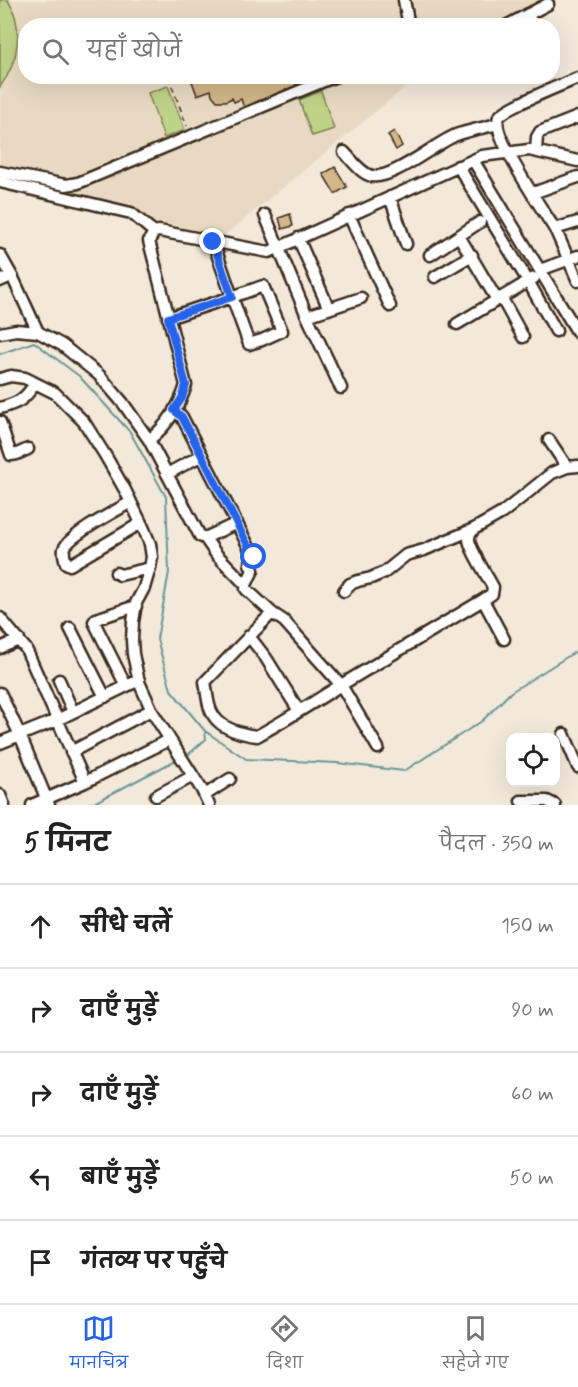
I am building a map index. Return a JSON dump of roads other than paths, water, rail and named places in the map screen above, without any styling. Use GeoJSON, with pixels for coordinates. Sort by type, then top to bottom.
{"type":"FeatureCollection","features":[{"type":"Feature","properties":{"kind":"street"},"geometry":{"type":"LineString","coordinates":[[404,0],[407,18]]}},
{"type":"Feature","properties":{"kind":"street"},"geometry":{"type":"LineString","coordinates":[[521,18],[550,1]]}},
{"type":"Feature","properties":{"kind":"street"},"geometry":{"type":"LineString","coordinates":[[528,14],[530,18]]}},
{"type":"Feature","properties":{"kind":"street"},"geometry":{"type":"LineString","coordinates":[[578,78],[506,110],[499,117],[497,124],[507,153],[573,258],[578,281]]}},
{"type":"Feature","properties":{"kind":"street"},"geometry":{"type":"LineString","coordinates":[[0,182],[66,185],[78,183],[317,84]]}},
{"type":"Feature","properties":{"kind":"street"},"geometry":{"type":"LineString","coordinates":[[536,151],[537,137],[540,132],[578,117]]}},
{"type":"Feature","properties":{"kind":"street"},"geometry":{"type":"LineString","coordinates":[[344,152],[363,172],[373,176],[383,175],[408,164],[448,138],[497,124]]}},
{"type":"Feature","properties":{"kind":"street"},"geometry":{"type":"LineString","coordinates":[[0,182],[131,213],[154,231],[269,252],[482,156],[529,150],[578,161]]}},
{"type":"Feature","properties":{"kind":"street"},"geometry":{"type":"LineString","coordinates":[[473,160],[578,333]]}},
{"type":"Feature","properties":{"kind":"street"},"geometry":{"type":"LineString","coordinates":[[458,166],[556,331]]}},
{"type":"Feature","properties":{"kind":"street"},"geometry":{"type":"LineString","coordinates":[[532,193],[578,177]]}},
{"type":"Feature","properties":{"kind":"street"},"geometry":{"type":"LineString","coordinates":[[390,197],[406,244]]}},
{"type":"Feature","properties":{"kind":"street"},"geometry":{"type":"LineString","coordinates":[[265,214],[307,316],[341,388]]}},
{"type":"Feature","properties":{"kind":"street"},"geometry":{"type":"LineString","coordinates":[[349,215],[390,306]]}},
{"type":"Feature","properties":{"kind":"street"},"geometry":{"type":"LineString","coordinates":[[430,255],[480,222]]}},
{"type":"Feature","properties":{"kind":"street"},"geometry":{"type":"LineString","coordinates":[[556,231],[558,228],[578,222]]}},
{"type":"Feature","properties":{"kind":"street"},"geometry":{"type":"LineString","coordinates":[[149,440],[160,432],[182,398],[186,385],[148,241],[154,231]]}},
{"type":"Feature","properties":{"kind":"street"},"geometry":{"type":"LineString","coordinates":[[459,236],[523,337]]}},
{"type":"Feature","properties":{"kind":"street"},"geometry":{"type":"LineString","coordinates":[[298,238],[329,309]]}},
{"type":"Feature","properties":{"kind":"street"},"geometry":{"type":"LineString","coordinates":[[168,318],[232,297],[263,286],[282,331],[249,344],[232,297],[213,242]]}},
{"type":"Feature","properties":{"kind":"street"},"geometry":{"type":"LineString","coordinates":[[0,255],[38,332]]}},
{"type":"Feature","properties":{"kind":"street"},"geometry":{"type":"LineString","coordinates":[[435,277],[471,255]]}},
{"type":"Feature","properties":{"kind":"street"},"geometry":{"type":"LineString","coordinates":[[457,324],[541,272],[573,258]]}},
{"type":"Feature","properties":{"kind":"street"},"geometry":{"type":"LineString","coordinates":[[0,281],[9,277],[13,278]]}},
{"type":"Feature","properties":{"kind":"street"},"geometry":{"type":"LineString","coordinates":[[307,316],[362,298]]}},
{"type":"Feature","properties":{"kind":"street"},"geometry":{"type":"LineString","coordinates":[[0,333],[16,330],[38,332],[62,345],[99,375],[123,403],[149,440],[197,532],[205,538],[216,554],[246,585],[248,592],[284,621],[341,685],[378,748]]}},
{"type":"Feature","properties":{"kind":"street"},"geometry":{"type":"LineString","coordinates":[[0,379],[11,376],[25,378],[55,393],[84,422],[105,455],[141,523],[150,544],[152,557],[133,622],[132,640],[139,680],[152,710],[208,803],[230,779]]}},
{"type":"Feature","properties":{"kind":"street"},"geometry":{"type":"LineString","coordinates":[[0,408],[23,399],[35,383]]}},
{"type":"Feature","properties":{"kind":"street"},"geometry":{"type":"LineString","coordinates":[[174,410],[182,417],[254,557],[250,564],[253,570],[246,585]]}},
{"type":"Feature","properties":{"kind":"street"},"geometry":{"type":"LineString","coordinates":[[0,422],[11,455],[28,449]]}},
{"type":"Feature","properties":{"kind":"street"},"geometry":{"type":"LineString","coordinates":[[344,591],[350,584],[385,572],[406,555],[474,529],[502,513],[552,473],[572,467],[549,440]]}},
{"type":"Feature","properties":{"kind":"street"},"geometry":{"type":"LineString","coordinates":[[167,474],[202,455]]}},
{"type":"Feature","properties":{"kind":"street"},"geometry":{"type":"LineString","coordinates":[[131,502],[69,541],[64,553],[66,563],[70,565],[141,523]]}},
{"type":"Feature","properties":{"kind":"street"},"geometry":{"type":"LineString","coordinates":[[205,538],[237,523]]}},
{"type":"Feature","properties":{"kind":"street"},"geometry":{"type":"LineString","coordinates":[[272,613],[206,682],[210,710],[215,718],[231,730],[257,736],[492,594],[492,587],[469,538],[474,529]]}},
{"type":"Feature","properties":{"kind":"street"},"geometry":{"type":"LineString","coordinates":[[116,573],[120,575],[150,568]]}},
{"type":"Feature","properties":{"kind":"street"},"geometry":{"type":"LineString","coordinates":[[483,600],[504,639]]}},
{"type":"Feature","properties":{"kind":"street"},"geometry":{"type":"LineString","coordinates":[[126,686],[94,621],[136,606]]}},
{"type":"Feature","properties":{"kind":"street"},"geometry":{"type":"LineString","coordinates":[[0,618],[26,648],[85,782]]}},
{"type":"Feature","properties":{"kind":"street"},"geometry":{"type":"LineString","coordinates":[[70,628],[105,697]]}},
{"type":"Feature","properties":{"kind":"street"},"geometry":{"type":"LineString","coordinates":[[249,636],[266,658],[299,711]]}},
{"type":"Feature","properties":{"kind":"street"},"geometry":{"type":"LineString","coordinates":[[0,648],[19,640]]}},
{"type":"Feature","properties":{"kind":"street"},"geometry":{"type":"LineString","coordinates":[[59,680],[73,712]]}},
{"type":"Feature","properties":{"kind":"street"},"geometry":{"type":"LineString","coordinates":[[0,743],[57,720],[139,680]]}},
{"type":"Feature","properties":{"kind":"street"},"geometry":{"type":"LineString","coordinates":[[0,693],[47,802]]}},
{"type":"Feature","properties":{"kind":"street"},"geometry":{"type":"LineString","coordinates":[[71,752],[152,710]]}},
{"type":"Feature","properties":{"kind":"street"},"geometry":{"type":"LineString","coordinates":[[564,734],[578,767]]}},
{"type":"Feature","properties":{"kind":"street"},"geometry":{"type":"LineString","coordinates":[[32,805],[47,802],[169,740]]}},
{"type":"Feature","properties":{"kind":"street"},"geometry":{"type":"LineString","coordinates":[[156,796],[193,776]]}},
{"type":"Feature","properties":{"kind":"street"},"geometry":{"type":"LineString","coordinates":[[0,795],[4,805]]}},
{"type":"Feature","properties":{"kind":"street"},"geometry":{"type":"LineString","coordinates":[[521,801],[547,801],[555,805]]}},
{"type":"Feature","properties":{"kind":"waterway"},"geometry":{"type":"LineString","coordinates":[[0,354],[34,342],[79,376],[130,432],[166,497],[169,572],[157,639],[171,690],[205,731],[246,759],[337,763],[404,771],[482,721],[511,692],[578,650]]}},
{"type":"Feature","properties":{"kind":"waterway"},"geometry":{"type":"LineString","coordinates":[[183,757],[206,739],[205,732]]}},
{"type":"Feature","properties":{"kind":"waterway"},"geometry":{"type":"LineString","coordinates":[[90,805],[178,759]]}}]}
